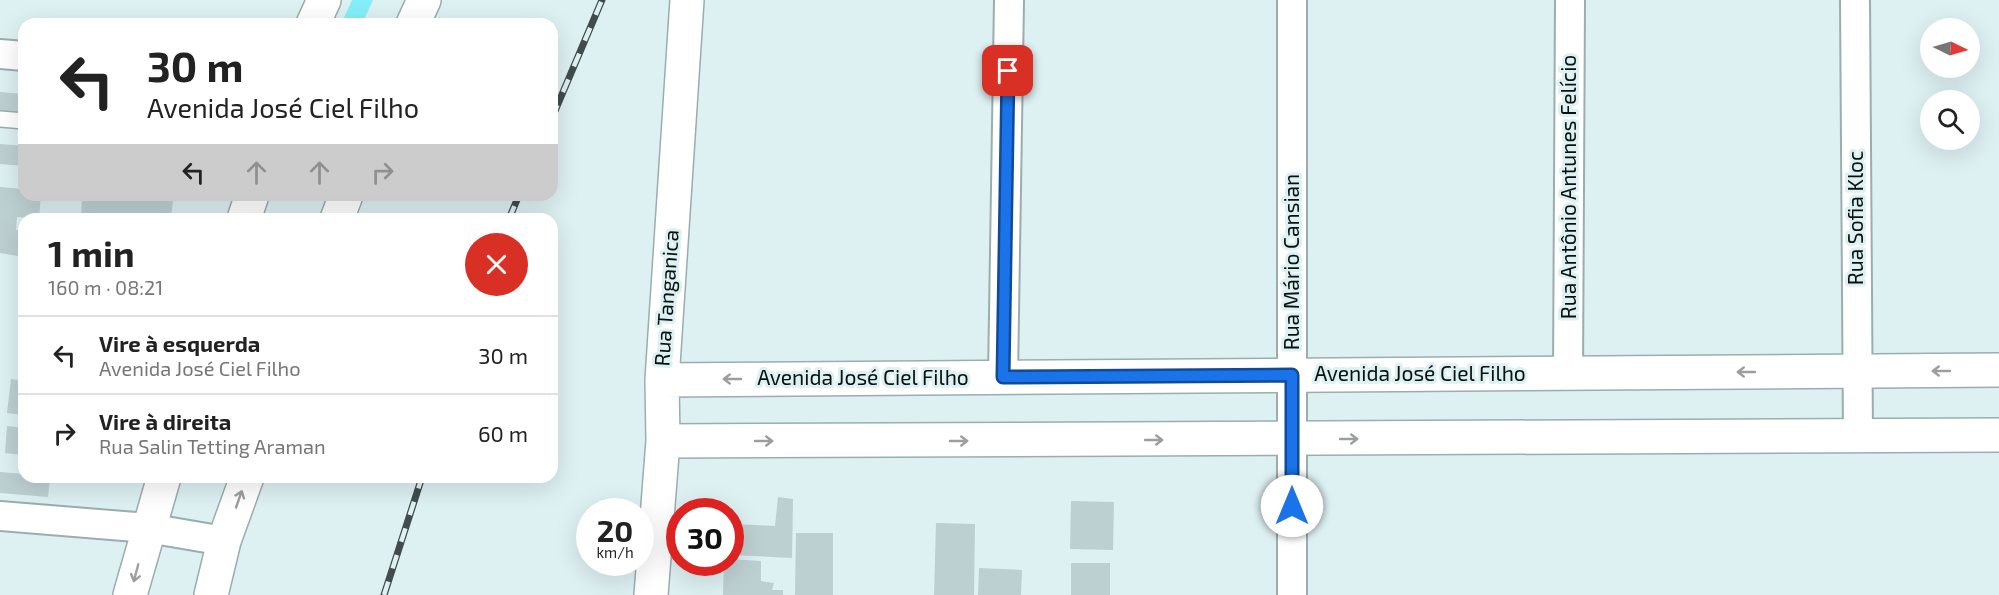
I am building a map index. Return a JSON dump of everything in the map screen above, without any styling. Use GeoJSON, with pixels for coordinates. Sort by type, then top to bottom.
{"type":"FeatureCollection","features":[{"type":"Feature","properties":{"kind":"street"},"geometry":{"type":"LineString","coordinates":[[316,18],[324,0]]}},
{"type":"Feature","properties":{"kind":"street"},"geometry":{"type":"LineString","coordinates":[[416,18],[424,0]]}},
{"type":"Feature","properties":{"kind":"street","name":"Rua Tanganica"},"geometry":{"type":"LineString","coordinates":[[651,595],[663,441],[662,380],[687,0]]}},
{"type":"Feature","properties":{"kind":"street"},"geometry":{"type":"LineString","coordinates":[[1003,377],[1009,0]]}},
{"type":"Feature","properties":{"kind":"street","name":"Rua Mário Cansian"},"geometry":{"type":"LineString","coordinates":[[1292,0],[1292,595]]}},
{"type":"Feature","properties":{"kind":"street","name":"Rua Antônio Antunes Felício"},"geometry":{"type":"LineString","coordinates":[[1568,373],[1570,0]]}},
{"type":"Feature","properties":{"kind":"street","name":"Rua Sofia Kloc"},"geometry":{"type":"LineString","coordinates":[[1855,0],[1858,436]]}},
{"type":"Feature","properties":{"kind":"street"},"geometry":{"type":"LineString","coordinates":[[0,54],[18,56]]}},
{"type":"Feature","properties":{"kind":"street","name":"Avenida José Ciel Filho"},"geometry":{"type":"LineString","coordinates":[[662,380],[1999,370]]}},
{"type":"Feature","properties":{"kind":"street"},"geometry":{"type":"LineString","coordinates":[[663,441],[1292,440],[1999,435]]}},
{"type":"Feature","properties":{"kind":"street"},"geometry":{"type":"LineString","coordinates":[[130,595],[162,483]]}},
{"type":"Feature","properties":{"kind":"street"},"geometry":{"type":"LineString","coordinates":[[211,595],[224,541],[245,483]]}},
{"type":"Feature","properties":{"kind":"street"},"geometry":{"type":"LineString","coordinates":[[0,516],[148,528],[224,541]]}},
{"type":"Feature","properties":{"kind":"lane"},"geometry":{"type":"LineString","coordinates":[[0,119],[18,120]]}},
{"type":"Feature","properties":{"kind":"shaded area"},"geometry":{"type":"Polygon","coordinates":[[[352,0],[373,0],[365,18],[344,18],[352,0]]]}},
{"type":"Feature","properties":{"kind":"building"},"geometry":{"type":"Polygon","coordinates":[[[0,92],[18,94],[18,116],[0,114],[0,92]]]}},
{"type":"Feature","properties":{"kind":"building"},"geometry":{"type":"Polygon","coordinates":[[[0,144],[18,146],[18,166],[0,164],[0,144]]]}},
{"type":"Feature","properties":{"kind":"building"},"geometry":{"type":"Polygon","coordinates":[[[0,187],[18,188],[18,201],[40,201],[40,213],[18,213],[16,230],[18,230],[18,256],[0,253],[0,187]]]}},
{"type":"Feature","properties":{"kind":"building"},"geometry":{"type":"Polygon","coordinates":[[[82,201],[173,201],[172,213],[81,213],[82,201]]]}},
{"type":"Feature","properties":{"kind":"building"},"geometry":{"type":"Polygon","coordinates":[[[11,379],[18,380],[18,414],[7,413],[11,379]]]}},
{"type":"Feature","properties":{"kind":"building"},"geometry":{"type":"Polygon","coordinates":[[[7,426],[18,427],[18,454],[5,453],[7,426]]]}},
{"type":"Feature","properties":{"kind":"building"},"geometry":{"type":"Polygon","coordinates":[[[0,472],[18,474],[18,483],[49,483],[48,497],[0,493],[0,472]]]}},
{"type":"Feature","properties":{"kind":"building"},"geometry":{"type":"Polygon","coordinates":[[[778,497],[793,499],[792,558],[744,556],[744,524],[775,526],[778,497]]]}},
{"type":"Feature","properties":{"kind":"building"},"geometry":{"type":"Polygon","coordinates":[[[1071,501],[1114,502],[1113,550],[1070,549],[1071,501]]]}},
{"type":"Feature","properties":{"kind":"building"},"geometry":{"type":"Polygon","coordinates":[[[936,523],[975,524],[974,595],[934,595],[936,523]]]}},
{"type":"Feature","properties":{"kind":"building"},"geometry":{"type":"Polygon","coordinates":[[[796,533],[833,533],[833,595],[795,595],[796,533]]]}},
{"type":"Feature","properties":{"kind":"building"},"geometry":{"type":"Polygon","coordinates":[[[744,560],[761,561],[761,581],[774,583],[772,590],[783,590],[783,595],[723,595],[724,576],[744,576],[744,560]]]}},
{"type":"Feature","properties":{"kind":"building"},"geometry":{"type":"Polygon","coordinates":[[[1071,563],[1110,563],[1110,595],[1071,595],[1071,563]]]}},
{"type":"Feature","properties":{"kind":"building"},"geometry":{"type":"Polygon","coordinates":[[[979,568],[1022,570],[1021,595],[978,595],[979,568]]]}},
{"type":"Feature","properties":{"kind":"railway"},"geometry":{"type":"LineString","coordinates":[[558,104],[602,0]]}},
{"type":"Feature","properties":{"kind":"railway"},"geometry":{"type":"LineString","coordinates":[[512,213],[516,201]]}},
{"type":"Feature","properties":{"kind":"railway"},"geometry":{"type":"LineString","coordinates":[[384,595],[420,483]]}},
{"type":"Feature","properties":{"kind":"route"},"geometry":{"type":"LineString","coordinates":[[1008,71],[1003,377],[1292,375],[1292,506]]}}]}
